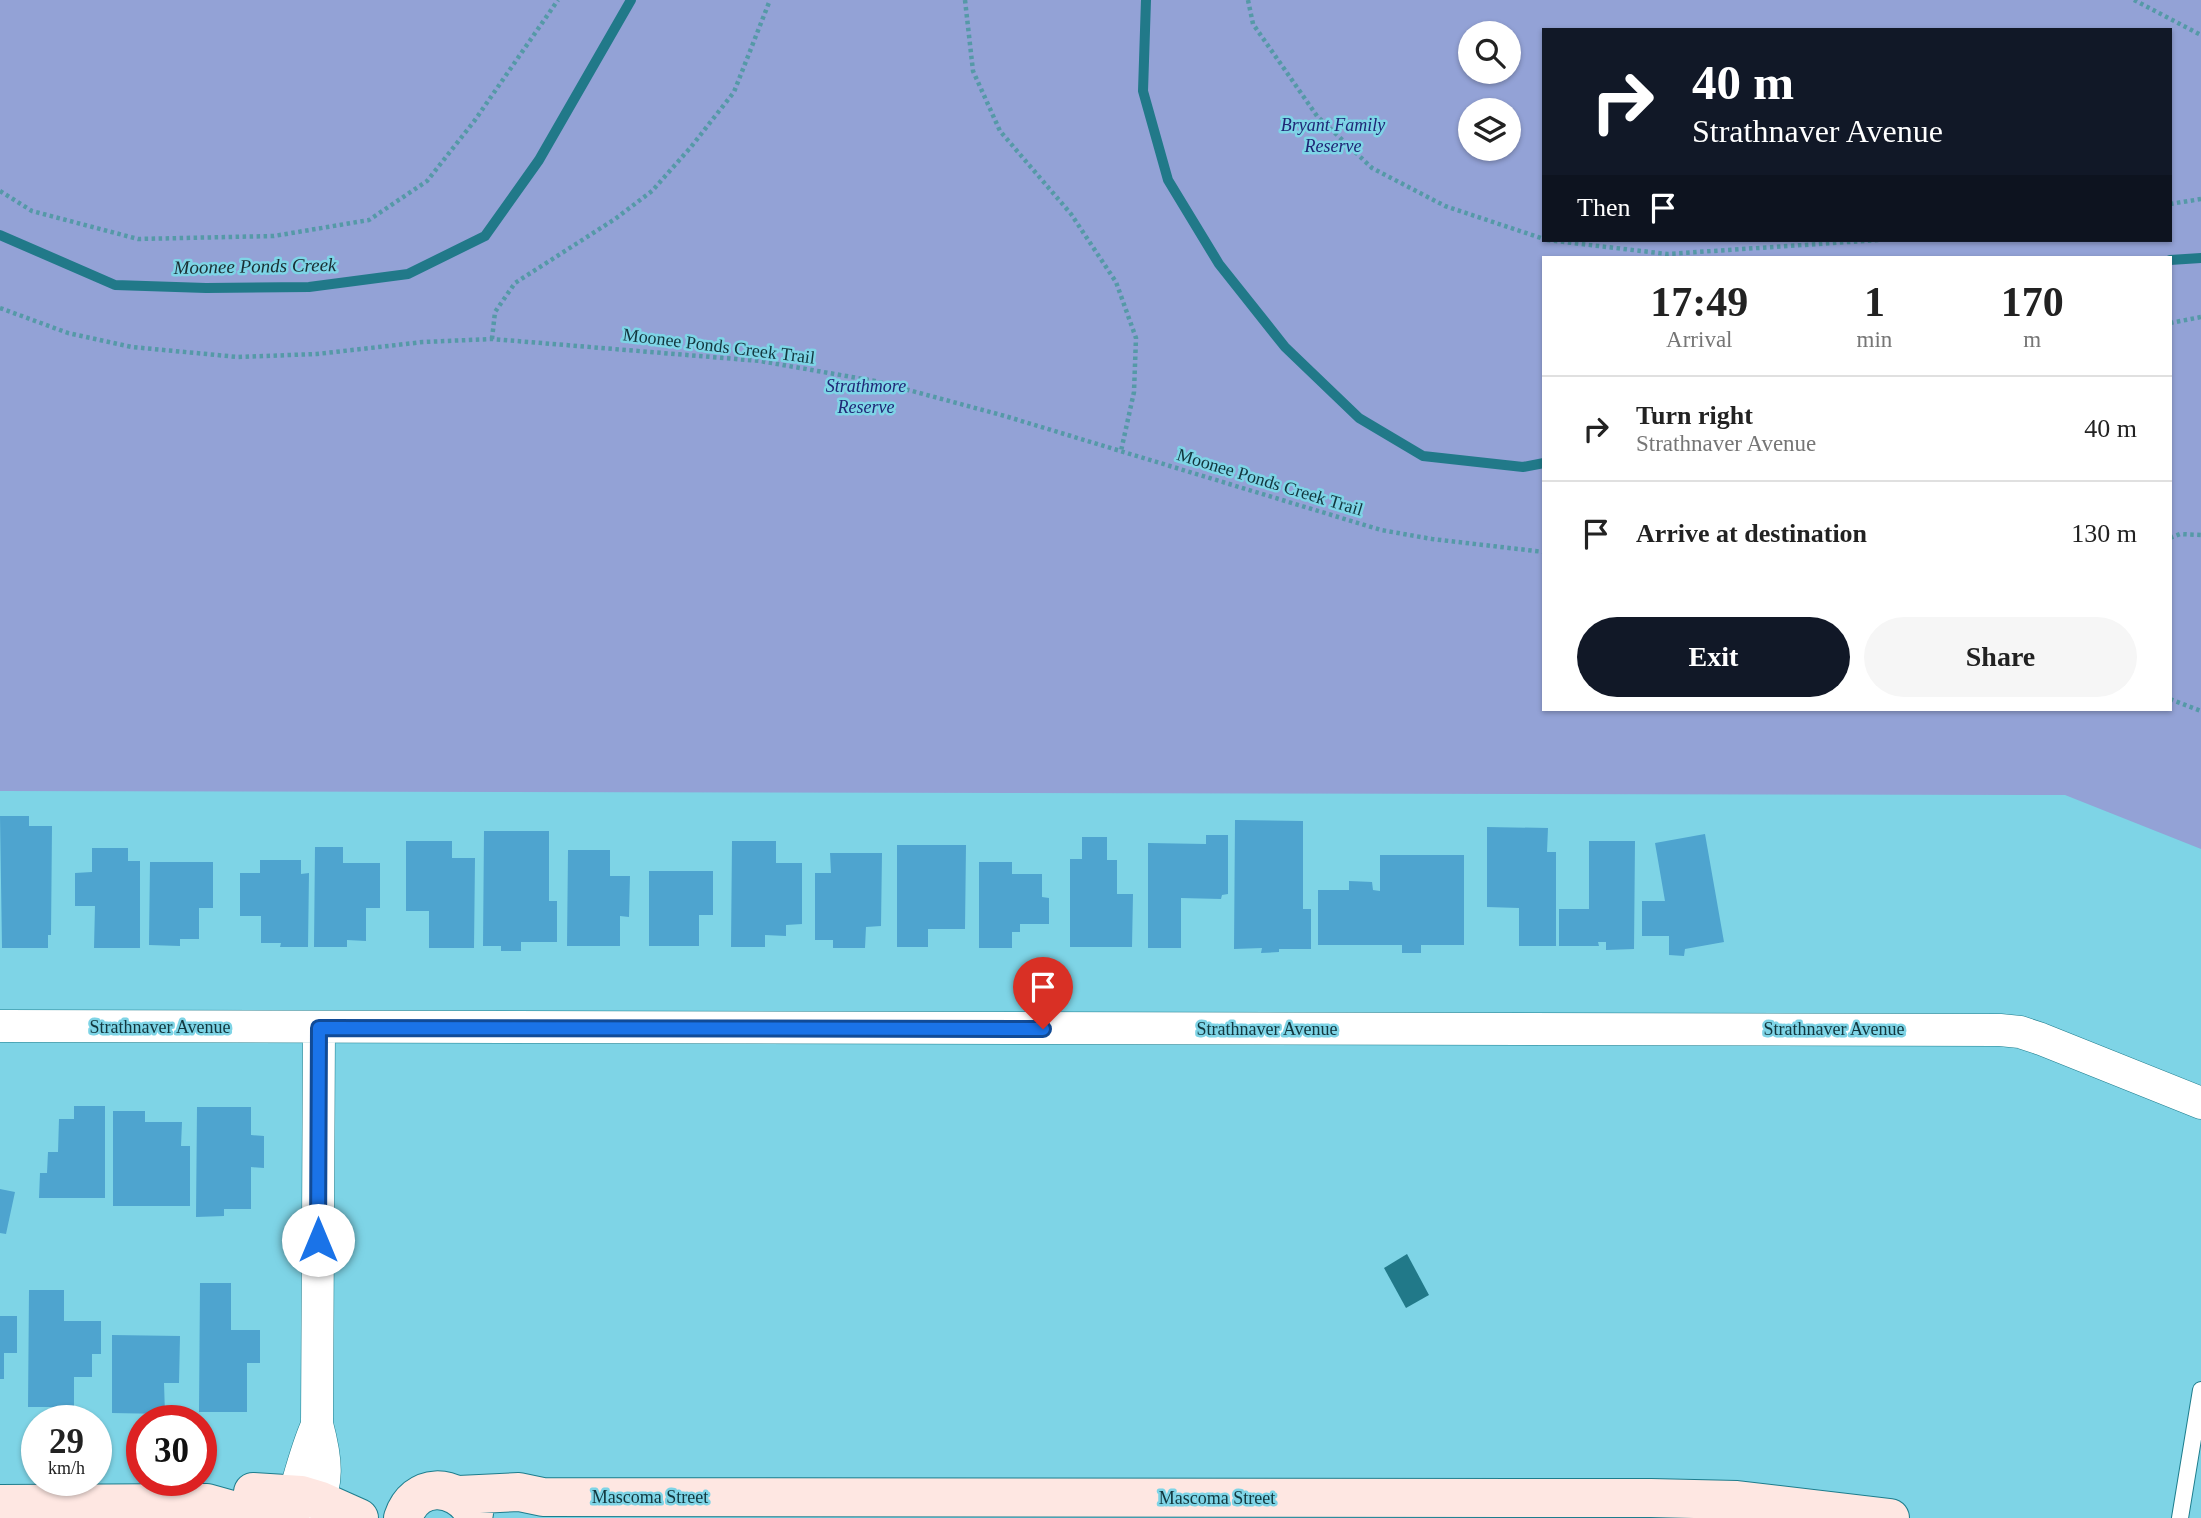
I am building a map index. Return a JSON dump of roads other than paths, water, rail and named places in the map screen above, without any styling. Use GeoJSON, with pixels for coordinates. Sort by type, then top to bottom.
{"type":"FeatureCollection","features":[{"type":"Feature","properties":{"kind":"main road","name":"Mascoma Street"},"geometry":{"type":"LineString","coordinates":[[399,1517],[416,1498],[427,1492],[448,1491],[467,1507],[519,1492],[543,1497],[1284,1508],[1737,1500],[1889,1518]]}},
{"type":"Feature","properties":{"kind":"main road"},"geometry":{"type":"LineString","coordinates":[[506,1518],[543,1497]]}},
{"type":"Feature","properties":{"kind":"main road"},"geometry":{"type":"LineString","coordinates":[[0,1504],[207,1503],[232,1510],[301,1510],[359,1518]]}},
{"type":"Feature","properties":{"kind":"street","name":"Strathnaver Avenue"},"geometry":{"type":"LineString","coordinates":[[0,1026],[2000,1030],[2020,1032],[2041,1039],[2201,1103]]}},
{"type":"Feature","properties":{"kind":"street"},"geometry":{"type":"LineString","coordinates":[[301,1510],[306,1450],[317,1424],[319,1028]]}},
{"type":"Feature","properties":{"kind":"lane"},"geometry":{"type":"LineString","coordinates":[[2180,1518],[2201,1390]]}},
{"type":"Feature","properties":{"kind":"waterway","name":"Moonee Ponds Creek"},"geometry":{"type":"LineString","coordinates":[[0,235],[115,285],[309,287],[408,274],[485,236],[539,160],[631,0]]}},
{"type":"Feature","properties":{"kind":"waterway","name":"Moonee Ponds Creek"},"geometry":{"type":"LineString","coordinates":[[1146,0],[1143,91],[1168,180],[1219,264],[1285,347],[1359,418],[1423,456],[1523,467],[1542,463]]}},
{"type":"Feature","properties":{"kind":"waterway","name":"Moonee Ponds Creek"},"geometry":{"type":"LineString","coordinates":[[2172,260],[2201,258]]}},
{"type":"Feature","properties":{"kind":"park label","name":"Bryant Family Reserve"},"geometry":{"type":"Point","coordinates":[1333,135]}},
{"type":"Feature","properties":{"kind":"park label","name":"Strathmore Reserve"},"geometry":{"type":"Point","coordinates":[866,396]}}]}
